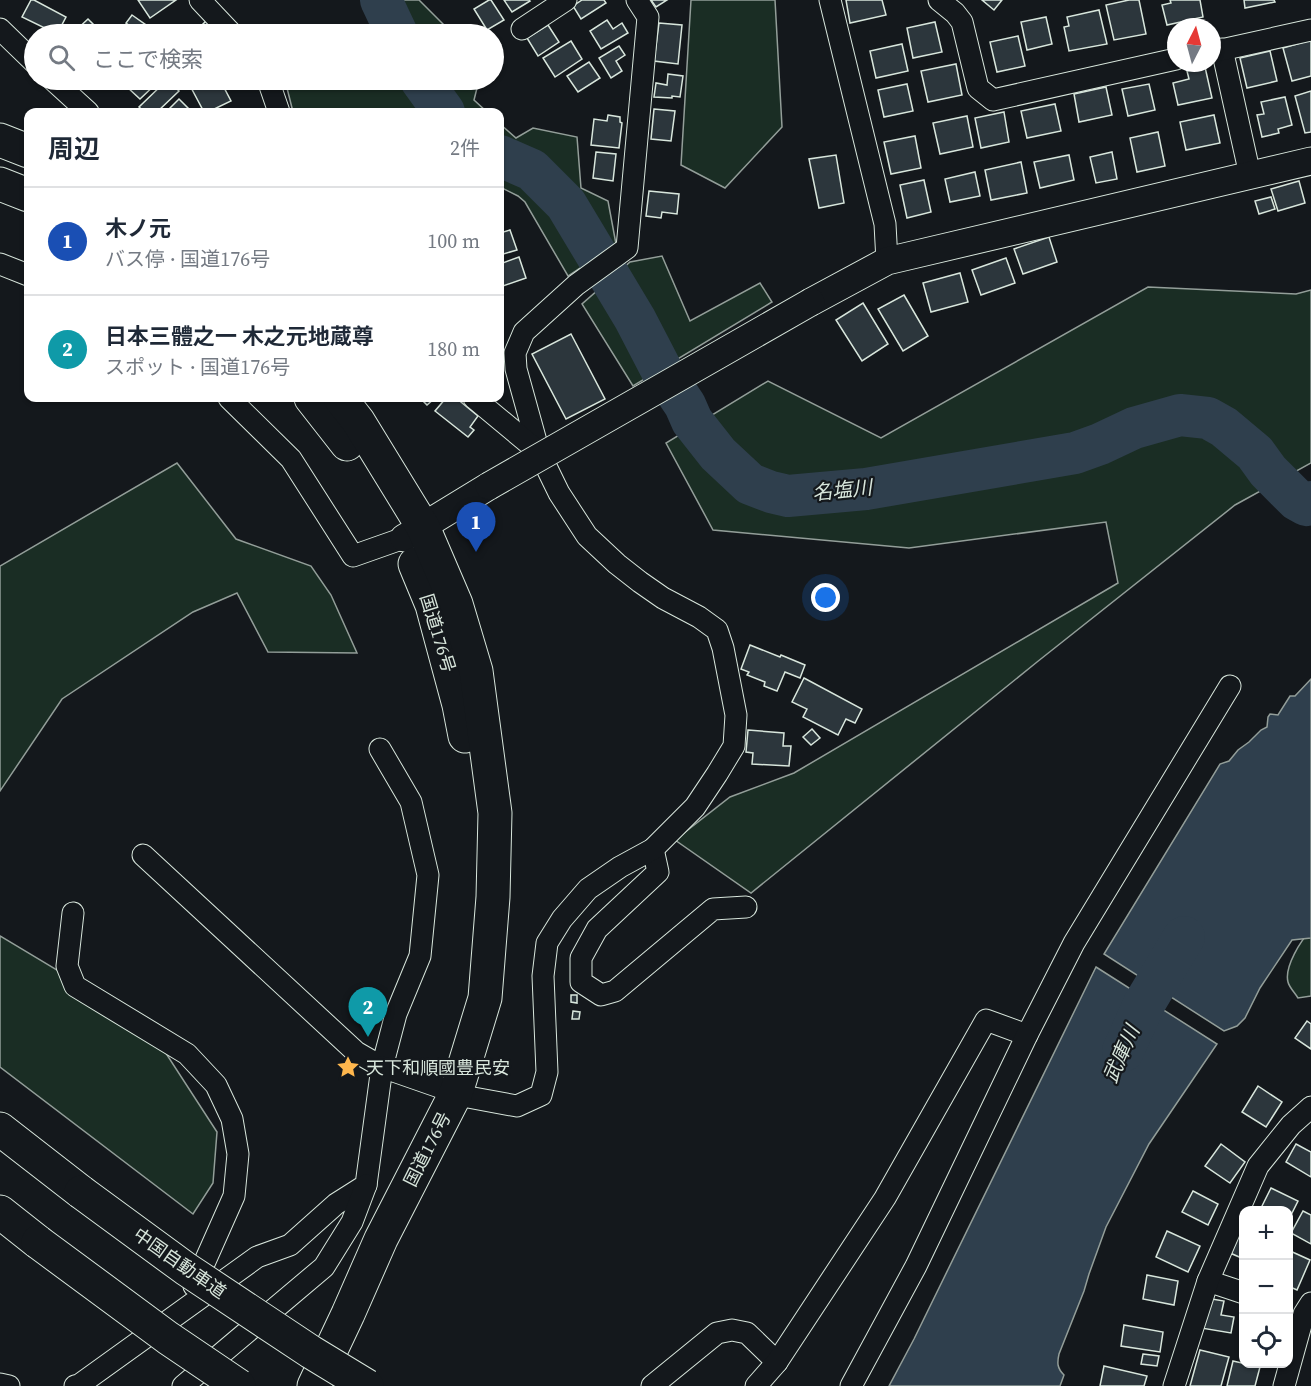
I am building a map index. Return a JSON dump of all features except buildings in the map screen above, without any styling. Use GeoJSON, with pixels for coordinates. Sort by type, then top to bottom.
{"type":"FeatureCollection","features":[{"type":"Feature","properties":{"kind":"highway"},"geometry":{"type":"LineString","coordinates":[[0,140],[24,149]]}},
{"type":"Feature","properties":{"kind":"highway"},"geometry":{"type":"LineString","coordinates":[[0,184],[24,193]]}},
{"type":"Feature","properties":{"kind":"highway","name":"国道176号"},"geometry":{"type":"LineString","coordinates":[[314,402],[414,532]]}},
{"type":"Feature","properties":{"kind":"highway","name":"国道176号"},"geometry":{"type":"LineString","coordinates":[[314,1386],[381,1239],[456,1093],[484,998],[493,897],[459,705],[414,532],[358,421],[343,402]]}},
{"type":"Feature","properties":{"kind":"highway","name":"中国自動車道"},"geometry":{"type":"LineString","coordinates":[[0,1129],[186,1269],[311,1352],[367,1386]]}},
{"type":"Feature","properties":{"kind":"highway"},"geometry":{"type":"LineString","coordinates":[[0,1212],[168,1338],[238,1386]]}},
{"type":"Feature","properties":{"kind":"street"},"geometry":{"type":"LineString","coordinates":[[200,0],[223,24]]}},
{"type":"Feature","properties":{"kind":"street"},"geometry":{"type":"LineString","coordinates":[[522,29],[566,0]]}},
{"type":"Feature","properties":{"kind":"street"},"geometry":{"type":"LineString","coordinates":[[143,855],[356,1052],[382,1067],[468,1097],[517,1106],[541,1095],[547,1072],[543,976],[547,943],[561,919],[588,889],[620,867],[653,849],[695,807],[734,746],[736,715],[723,648],[717,630],[640,582],[587,536],[559,493],[539,452],[516,369],[515,353],[524,332],[576,285],[627,248],[648,17],[637,0]]}},
{"type":"Feature","properties":{"kind":"street"},"geometry":{"type":"LineString","coordinates":[[830,0],[885,224],[887,261]]}},
{"type":"Feature","properties":{"kind":"street"},"geometry":{"type":"LineString","coordinates":[[939,0],[962,22],[978,88],[993,100],[1167,61]]}},
{"type":"Feature","properties":{"kind":"street"},"geometry":{"type":"LineString","coordinates":[[0,29],[24,52]]}},
{"type":"Feature","properties":{"kind":"street"},"geometry":{"type":"LineString","coordinates":[[1221,49],[1311,30]]}},
{"type":"Feature","properties":{"kind":"street"},"geometry":{"type":"LineString","coordinates":[[1221,65],[1250,175]]}},
{"type":"Feature","properties":{"kind":"street"},"geometry":{"type":"LineString","coordinates":[[64,90],[84,108]]}},
{"type":"Feature","properties":{"kind":"street"},"geometry":{"type":"LineString","coordinates":[[271,90],[278,108]]}},
{"type":"Feature","properties":{"kind":"street"},"geometry":{"type":"LineString","coordinates":[[232,402],[291,459],[353,556],[414,532],[489,486],[887,261],[1311,161]]}},
{"type":"Feature","properties":{"kind":"street"},"geometry":{"type":"LineString","coordinates":[[0,264],[24,273]]}},
{"type":"Feature","properties":{"kind":"street"},"geometry":{"type":"LineString","coordinates":[[479,402],[539,452]]}},
{"type":"Feature","properties":{"kind":"street"},"geometry":{"type":"LineString","coordinates":[[851,1386],[916,1266],[1074,943],[1230,686]]}},
{"type":"Feature","properties":{"kind":"street"},"geometry":{"type":"LineString","coordinates":[[183,1386],[324,1267],[352,1222],[366,1185],[382,1067],[396,1014],[420,956],[428,875],[411,802],[380,749]]}},
{"type":"Feature","properties":{"kind":"street"},"geometry":{"type":"LineString","coordinates":[[653,849],[658,872],[597,929],[581,958],[580,982],[601,995],[615,991],[713,909],[746,907]]}},
{"type":"Feature","properties":{"kind":"street"},"geometry":{"type":"LineString","coordinates":[[73,913],[67,966],[75,986],[187,1054],[216,1085],[232,1119],[238,1154],[234,1196],[183,1311]]}},
{"type":"Feature","properties":{"kind":"street"},"geometry":{"type":"LineString","coordinates":[[756,1386],[777,1362],[885,1198],[986,1020],[1027,1035]]}},
{"type":"Feature","properties":{"kind":"street"},"geometry":{"type":"LineString","coordinates":[[1174,1386],[1208,1281],[1258,1166],[1291,1125],[1311,1107]]}},
{"type":"Feature","properties":{"kind":"street"},"geometry":{"type":"LineString","coordinates":[[75,1386],[257,1257],[290,1245],[336,1204],[366,1185]]}},
{"type":"Feature","properties":{"kind":"street"},"geometry":{"type":"LineString","coordinates":[[1208,1281],[1239,1291]]}},
{"type":"Feature","properties":{"kind":"street"},"geometry":{"type":"LineString","coordinates":[[1284,1386],[1301,1308]]}},
{"type":"Feature","properties":{"kind":"street"},"geometry":{"type":"LineString","coordinates":[[652,1386],[717,1333],[732,1330],[747,1333],[777,1362]]}},
{"type":"Feature","properties":{"kind":"street"},"geometry":{"type":"LineString","coordinates":[[0,1384],[9,1386]]}},
{"type":"Feature","properties":{"kind":"green space"},"geometry":{"type":"Polygon","coordinates":[[[399,0],[419,0],[443,24],[408,24],[410,22],[399,0]]]}},
{"type":"Feature","properties":{"kind":"green space"},"geometry":{"type":"Polygon","coordinates":[[[691,0],[775,0],[782,127],[725,188],[681,165],[691,0]]]}},
{"type":"Feature","properties":{"kind":"green space"},"geometry":{"type":"Polygon","coordinates":[[[288,90],[476,90],[474,100],[483,108],[292,108],[288,90]]]}},
{"type":"Feature","properties":{"kind":"green space"},"geometry":{"type":"Polygon","coordinates":[[[504,128],[516,138],[533,128],[577,137],[581,188],[608,201],[616,244],[568,276],[525,202],[504,189],[504,128]]]}},
{"type":"Feature","properties":{"kind":"green space"},"geometry":{"type":"Polygon","coordinates":[[[662,256],[690,321],[760,283],[772,302],[633,386],[582,304],[630,262],[662,256]]]}},
{"type":"Feature","properties":{"kind":"green space"},"geometry":{"type":"Polygon","coordinates":[[[1148,287],[1296,294],[1311,290],[1311,463],[1235,505],[751,893],[675,840],[730,797],[794,773],[1118,583],[1106,522],[909,548],[713,530],[666,443],[768,381],[881,438],[1148,287]]]}},
{"type":"Feature","properties":{"kind":"green space"},"geometry":{"type":"Polygon","coordinates":[[[177,463],[236,539],[311,566],[331,595],[357,653],[268,652],[237,593],[193,612],[62,699],[0,791],[0,566],[177,463]]]}},
{"type":"Feature","properties":{"kind":"green space"},"geometry":{"type":"Polygon","coordinates":[[[1311,930],[1311,996],[1298,998],[1289,984],[1288,969],[1298,947],[1311,930]]]}},
{"type":"Feature","properties":{"kind":"green space"},"geometry":{"type":"Polygon","coordinates":[[[0,936],[147,1024],[217,1132],[213,1183],[193,1214],[0,1067],[0,936]]]}},
{"type":"Feature","properties":{"kind":"water"},"geometry":{"type":"Polygon","coordinates":[[[1311,679],[1311,938],[1292,940],[1260,988],[1245,1018],[1237,1026],[1224,1031],[1104,954],[1220,764],[1229,761],[1238,750],[1267,727],[1270,714],[1278,715],[1290,696],[1295,696],[1311,679]]]}},
{"type":"Feature","properties":{"kind":"water"},"geometry":{"type":"Polygon","coordinates":[[[1096,967],[1217,1044],[1149,1144],[1106,1227],[1059,1354],[1058,1365],[1064,1375],[1060,1386],[889,1386],[914,1339],[1096,967]]]}},
{"type":"Feature","properties":{"kind":"waterway","name":"名塩川"},"geometry":{"type":"LineString","coordinates":[[381,0],[392,24]]}},
{"type":"Feature","properties":{"kind":"waterway","name":"名塩川"},"geometry":{"type":"LineString","coordinates":[[428,90],[441,108]]}},
{"type":"Feature","properties":{"kind":"waterway","name":"名塩川"},"geometry":{"type":"LineString","coordinates":[[504,158],[532,170],[566,204],[635,319],[662,371],[685,405],[692,421],[718,454],[750,484],[788,496],[866,489],[1075,453],[1134,428],[1180,415],[1208,418],[1224,427],[1255,453],[1268,471],[1297,500],[1306,505],[1311,502]]}},
{"type":"Feature","properties":{"kind":"waterway","name":"武庫川"},"geometry":{"type":"LineString","coordinates":[[1123,1051],[1144,1004],[1184,937]]}},
{"type":"Feature","properties":{"kind":"place","name":"木ノ元"},"geometry":{"type":"Point","coordinates":[476,552]}},
{"type":"Feature","properties":{"kind":"place","name":"日本三體之一 木之元地蔵尊"},"geometry":{"type":"Point","coordinates":[368,1037]}},
{"type":"Feature","properties":{"kind":"place","name":"天下和順國豊民安"},"geometry":{"type":"Point","coordinates":[348,1067]}}]}
